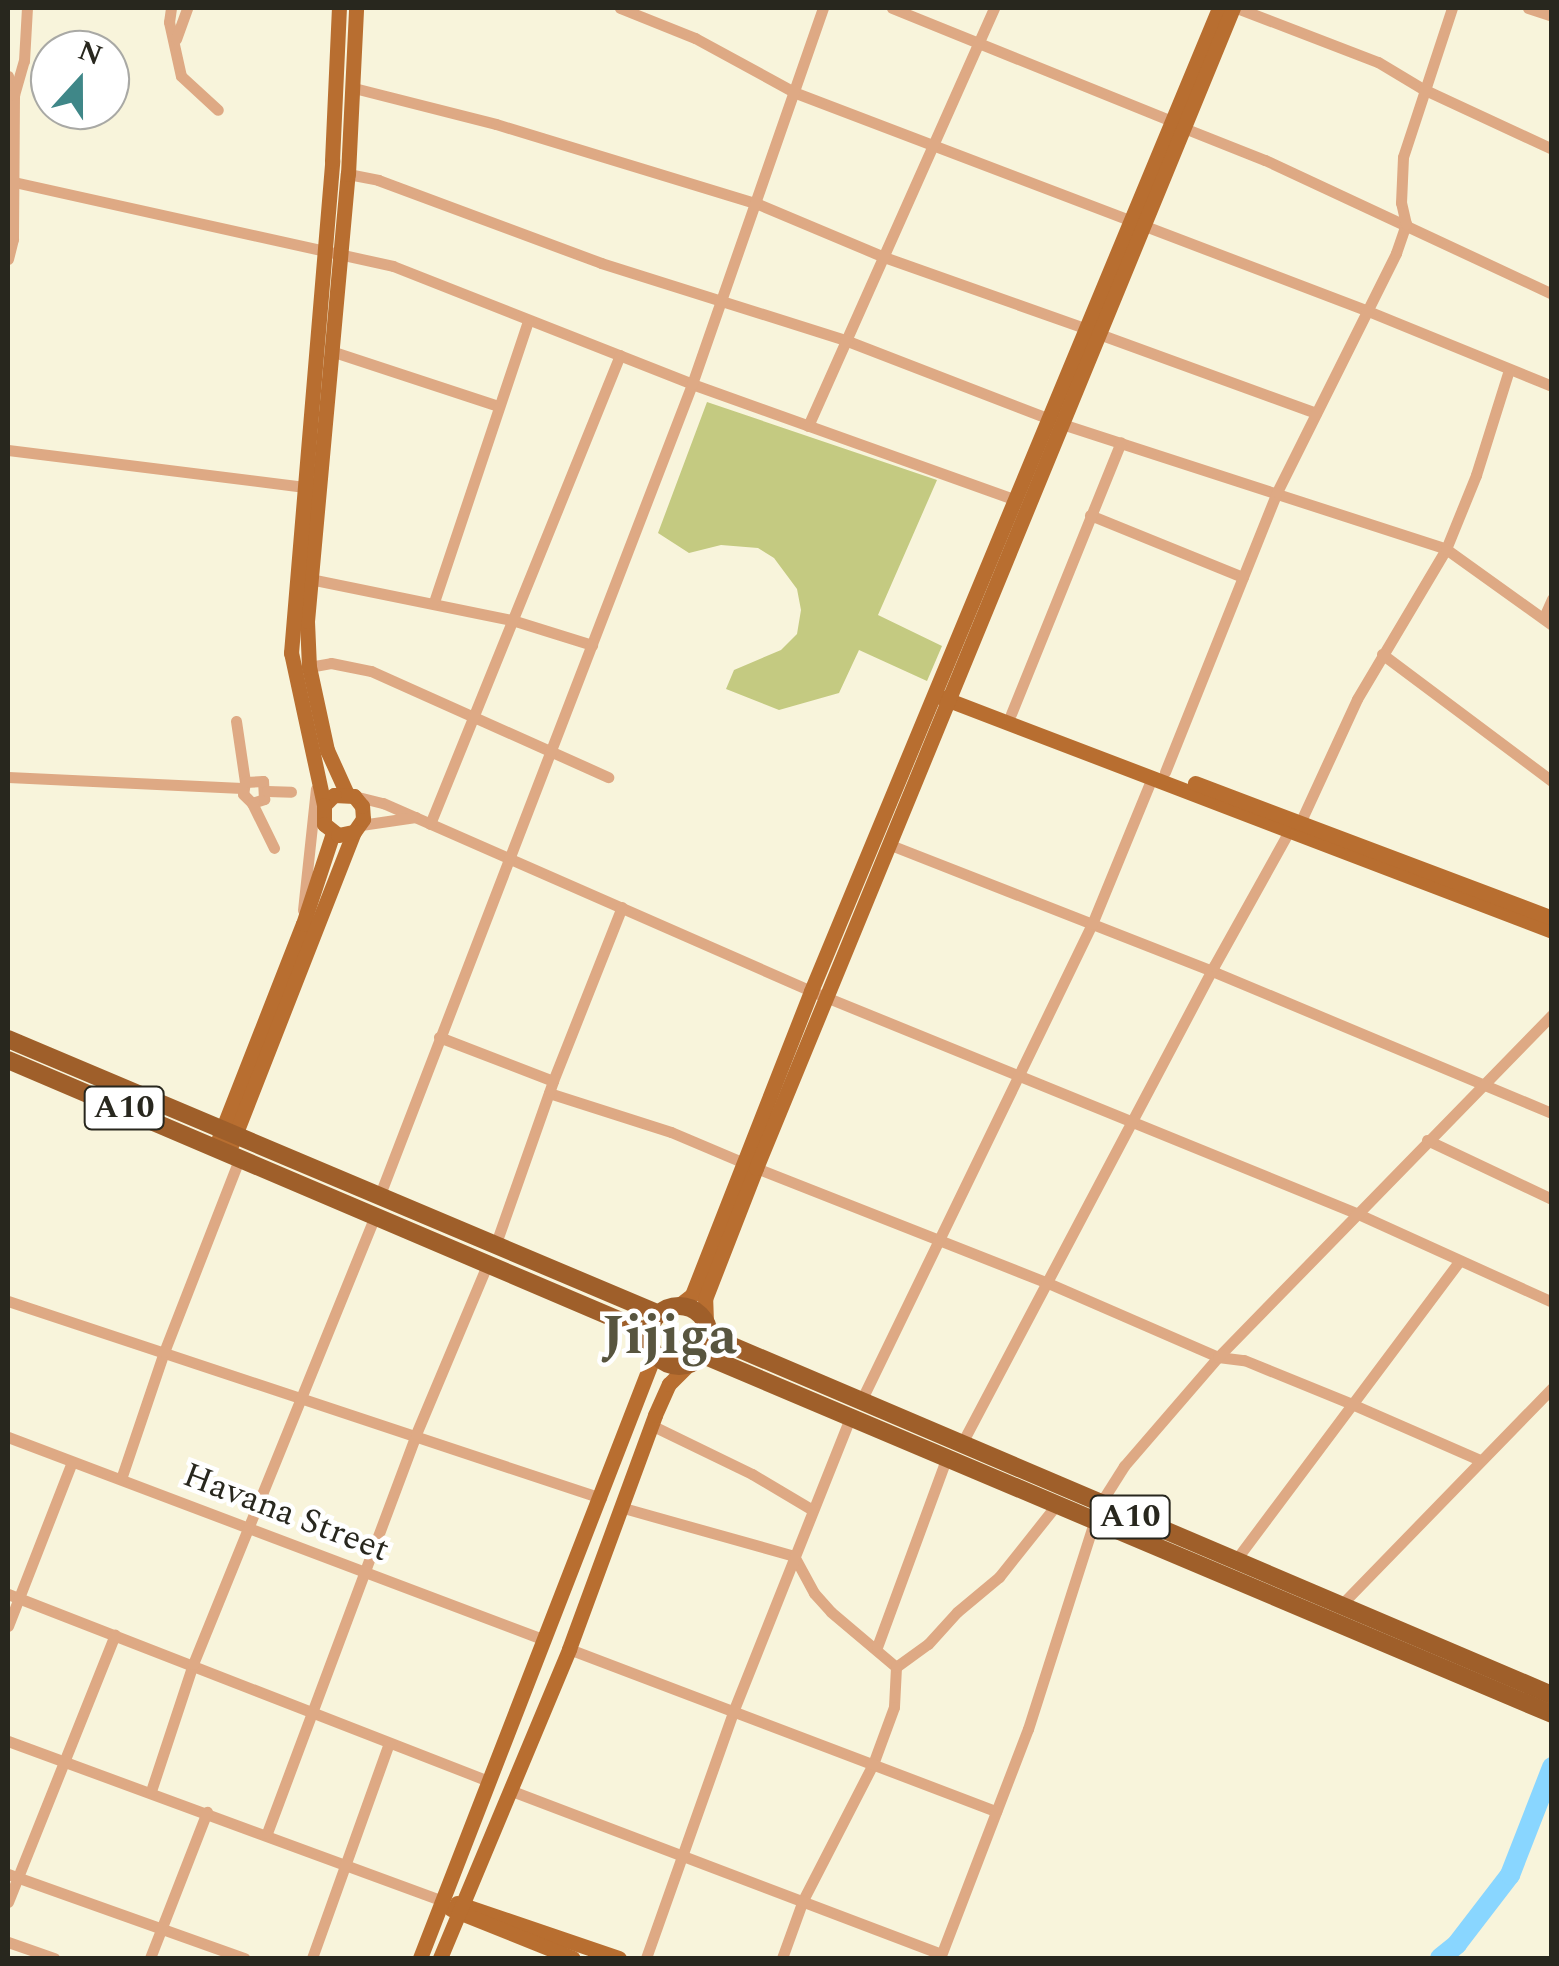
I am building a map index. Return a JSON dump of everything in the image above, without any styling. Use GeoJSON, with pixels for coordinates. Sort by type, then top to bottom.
{"type":"FeatureCollection","features":[{"type":"Feature","properties":{"kind":"highway","name":"A10"},"geometry":{"type":"LineString","coordinates":[[8,1039],[228,1145]]}},
{"type":"Feature","properties":{"kind":"highway","name":"A10"},"geometry":{"type":"LineString","coordinates":[[8,1060],[378,1206],[492,1255],[649,1333]]}},
{"type":"Feature","properties":{"kind":"highway","name":"A10"},"geometry":{"type":"LineString","coordinates":[[492,1255],[659,1314]]}},
{"type":"Feature","properties":{"kind":"highway","name":"A10"},"geometry":{"type":"LineString","coordinates":[[678,1306],[697,1312],[708,1329],[855,1410]]}},
{"type":"Feature","properties":{"kind":"highway"},"geometry":{"type":"LineString","coordinates":[[655,1353],[649,1333],[659,1314],[678,1306]]}},
{"type":"Feature","properties":{"kind":"highway"},"geometry":{"type":"LineString","coordinates":[[696,1360],[708,1329]]}},
{"type":"Feature","properties":{"kind":"highway","name":"A10"},"geometry":{"type":"LineString","coordinates":[[655,1353],[672,1365],[696,1360],[855,1410],[1540,1697]]}},
{"type":"Feature","properties":{"kind":"highway","name":"A10"},"geometry":{"type":"LineString","coordinates":[[954,1451],[1058,1504],[1097,1512],[1235,1561],[1340,1606],[1540,1697],[1552,1714]]}},
{"type":"Feature","properties":{"kind":"main road"},"geometry":{"type":"LineString","coordinates":[[334,833],[324,824],[324,805],[291,653],[332,161],[339,8]]}},
{"type":"Feature","properties":{"kind":"main road"},"geometry":{"type":"LineString","coordinates":[[228,1145],[357,829],[362,806],[350,795],[327,750],[309,667],[310,579],[348,174],[356,8]]}},
{"type":"Feature","properties":{"kind":"main road"},"geometry":{"type":"LineString","coordinates":[[678,1306],[692,1295],[749,1165],[1178,124],[1218,8]]}},
{"type":"Feature","properties":{"kind":"main road"},"geometry":{"type":"LineString","coordinates":[[1178,124],[1235,8]]}},
{"type":"Feature","properties":{"kind":"main road"},"geometry":{"type":"LineString","coordinates":[[818,994],[888,844],[1014,498],[1055,421]]}},
{"type":"Feature","properties":{"kind":"main road"},"geometry":{"type":"LineString","coordinates":[[943,692],[1011,714],[1159,775]]}},
{"type":"Feature","properties":{"kind":"main road"},"geometry":{"type":"LineString","coordinates":[[943,692],[1552,931]]}},
{"type":"Feature","properties":{"kind":"main road"},"geometry":{"type":"LineString","coordinates":[[324,805],[334,796],[350,795]]}},
{"type":"Feature","properties":{"kind":"main road"},"geometry":{"type":"LineString","coordinates":[[1295,827],[1552,918]]}},
{"type":"Feature","properties":{"kind":"main road"},"geometry":{"type":"LineString","coordinates":[[334,833],[357,829]]}},
{"type":"Feature","properties":{"kind":"main road"},"geometry":{"type":"LineString","coordinates":[[228,1145],[334,833]]}},
{"type":"Feature","properties":{"kind":"main road"},"geometry":{"type":"LineString","coordinates":[[708,1329],[705,1299],[749,1165]]}},
{"type":"Feature","properties":{"kind":"main road"},"geometry":{"type":"LineString","coordinates":[[420,1958],[655,1353]]}},
{"type":"Feature","properties":{"kind":"main road"},"geometry":{"type":"LineString","coordinates":[[440,1958],[569,1649],[651,1425],[670,1384],[696,1360]]}},
{"type":"Feature","properties":{"kind":"main road"},"geometry":{"type":"LineString","coordinates":[[441,1900],[542,1953],[572,1958]]}},
{"type":"Feature","properties":{"kind":"main road"},"geometry":{"type":"LineString","coordinates":[[461,1910],[618,1958]]}},
{"type":"Feature","properties":{"kind":"street"},"geometry":{"type":"LineString","coordinates":[[8,259],[13,239],[14,95],[24,61],[27,8]]}},
{"type":"Feature","properties":{"kind":"street"},"geometry":{"type":"LineString","coordinates":[[172,8],[169,22],[181,76],[218,110]]}},
{"type":"Feature","properties":{"kind":"street"},"geometry":{"type":"LineString","coordinates":[[176,40],[187,8]]}},
{"type":"Feature","properties":{"kind":"street"},"geometry":{"type":"LineString","coordinates":[[620,8],[695,38],[796,93],[1368,311],[1552,386]]}},
{"type":"Feature","properties":{"kind":"street"},"geometry":{"type":"LineString","coordinates":[[151,1791],[193,1664],[378,1206],[439,1037],[692,384],[824,8]]}},
{"type":"Feature","properties":{"kind":"street"},"geometry":{"type":"LineString","coordinates":[[892,8],[1178,124],[1406,224],[1551,293]]}},
{"type":"Feature","properties":{"kind":"street"},"geometry":{"type":"LineString","coordinates":[[808,426],[994,8]]}},
{"type":"Feature","properties":{"kind":"street"},"geometry":{"type":"LineString","coordinates":[[1235,8],[1378,62],[1423,89],[1552,148]]}},
{"type":"Feature","properties":{"kind":"street"},"geometry":{"type":"LineString","coordinates":[[646,1958],[680,1854],[811,1509],[1017,1072],[1092,924],[1277,492],[1368,311],[1406,224],[1401,192],[1403,157],[1452,8]]}},
{"type":"Feature","properties":{"kind":"street"},"geometry":{"type":"LineString","coordinates":[[1528,8],[1552,16]]}},
{"type":"Feature","properties":{"kind":"street"},"geometry":{"type":"LineString","coordinates":[[8,76],[14,95]]}},
{"type":"Feature","properties":{"kind":"street"},"geometry":{"type":"LineString","coordinates":[[354,88],[496,124],[758,204],[884,256],[1316,413]]}},
{"type":"Feature","properties":{"kind":"street"},"geometry":{"type":"LineString","coordinates":[[348,174],[378,180],[722,302],[845,340],[1055,421],[1446,549],[1548,621],[1552,600]]}},
{"type":"Feature","properties":{"kind":"street"},"geometry":{"type":"LineString","coordinates":[[14,182],[340,251],[393,266],[692,384],[1014,498]]}},
{"type":"Feature","properties":{"kind":"street"},"geometry":{"type":"LineString","coordinates":[[434,602],[454,553],[528,321]]}},
{"type":"Feature","properties":{"kind":"street"},"geometry":{"type":"LineString","coordinates":[[330,351],[498,406]]}},
{"type":"Feature","properties":{"kind":"street"},"geometry":{"type":"LineString","coordinates":[[430,824],[620,355]]}},
{"type":"Feature","properties":{"kind":"street"},"geometry":{"type":"LineString","coordinates":[[877,1647],[954,1451],[1048,1283],[1212,971],[1295,827],[1382,654],[1446,549],[1476,475],[1509,370]]}},
{"type":"Feature","properties":{"kind":"street"},"geometry":{"type":"LineString","coordinates":[[1011,714],[1121,442]]}},
{"type":"Feature","properties":{"kind":"street"},"geometry":{"type":"LineString","coordinates":[[8,450],[303,487]]}},
{"type":"Feature","properties":{"kind":"street"},"geometry":{"type":"LineString","coordinates":[[1090,515],[1242,577]]}},
{"type":"Feature","properties":{"kind":"street"},"geometry":{"type":"LineString","coordinates":[[310,579],[512,620],[592,645]]}},
{"type":"Feature","properties":{"kind":"street"},"geometry":{"type":"LineString","coordinates":[[1382,654],[1552,781]]}},
{"type":"Feature","properties":{"kind":"street"},"geometry":{"type":"LineString","coordinates":[[309,667],[331,663],[371,671],[474,720],[552,749],[608,778]]}},
{"type":"Feature","properties":{"kind":"street"},"geometry":{"type":"LineString","coordinates":[[236,720],[244,785],[274,848]]}},
{"type":"Feature","properties":{"kind":"street"},"geometry":{"type":"LineString","coordinates":[[303,924],[316,775]]}},
{"type":"Feature","properties":{"kind":"street"},"geometry":{"type":"LineString","coordinates":[[8,778],[244,785],[257,778],[267,791]]}},
{"type":"Feature","properties":{"kind":"street"},"geometry":{"type":"LineString","coordinates":[[267,791],[291,792]]}},
{"type":"Feature","properties":{"kind":"street"},"geometry":{"type":"LineString","coordinates":[[252,803],[264,799],[267,791]]}},
{"type":"Feature","properties":{"kind":"street"},"geometry":{"type":"LineString","coordinates":[[350,795],[384,803],[818,994],[1356,1212],[1552,1302]]}},
{"type":"Feature","properties":{"kind":"street"},"geometry":{"type":"LineString","coordinates":[[357,829],[415,817]]}},
{"type":"Feature","properties":{"kind":"street"},"geometry":{"type":"LineString","coordinates":[[888,844],[1212,971],[1552,1113]]}},
{"type":"Feature","properties":{"kind":"street"},"geometry":{"type":"LineString","coordinates":[[266,1833],[416,1434],[492,1255],[551,1087],[622,907]]}},
{"type":"Feature","properties":{"kind":"street"},"geometry":{"type":"LineString","coordinates":[[512,1791],[941,1956],[996,1811],[1097,1512],[1124,1466],[1218,1358],[1356,1212],[1550,1020]]}},
{"type":"Feature","properties":{"kind":"street"},"geometry":{"type":"LineString","coordinates":[[439,1037],[551,1087],[1048,1283],[1218,1358],[1244,1360],[1480,1460]]}},
{"type":"Feature","properties":{"kind":"street"},"geometry":{"type":"LineString","coordinates":[[1428,1140],[1552,1199]]}},
{"type":"Feature","properties":{"kind":"street"},"geometry":{"type":"LineString","coordinates":[[120,1479],[228,1145]]}},
{"type":"Feature","properties":{"kind":"street"},"geometry":{"type":"LineString","coordinates":[[1235,1561],[1458,1262]]}},
{"type":"Feature","properties":{"kind":"street"},"geometry":{"type":"LineString","coordinates":[[8,1301],[600,1498]]}},
{"type":"Feature","properties":{"kind":"street"},"geometry":{"type":"LineString","coordinates":[[1340,1606],[1552,1388]]}},
{"type":"Feature","properties":{"kind":"street"},"geometry":{"type":"LineString","coordinates":[[651,1425],[752,1474],[811,1509]]}},
{"type":"Feature","properties":{"kind":"street","name":"Havana Street"},"geometry":{"type":"LineString","coordinates":[[8,1437],[545,1640]]}},
{"type":"Feature","properties":{"kind":"street"},"geometry":{"type":"LineString","coordinates":[[8,1626],[13,1596],[72,1462]]}},
{"type":"Feature","properties":{"kind":"street"},"geometry":{"type":"LineString","coordinates":[[896,1666],[928,1644],[957,1612],[1000,1578],[1058,1504]]}},
{"type":"Feature","properties":{"kind":"street"},"geometry":{"type":"LineString","coordinates":[[620,1507],[794,1556],[814,1593],[896,1666],[894,1706],[873,1764],[803,1900],[782,1958]]}},
{"type":"Feature","properties":{"kind":"street"},"geometry":{"type":"LineString","coordinates":[[13,1596],[486,1780]]}},
{"type":"Feature","properties":{"kind":"street"},"geometry":{"type":"LineString","coordinates":[[8,1902],[13,1876],[115,1635]]}},
{"type":"Feature","properties":{"kind":"street"},"geometry":{"type":"LineString","coordinates":[[569,1649],[996,1811]]}},
{"type":"Feature","properties":{"kind":"street"},"geometry":{"type":"LineString","coordinates":[[8,1741],[441,1900]]}},
{"type":"Feature","properties":{"kind":"street"},"geometry":{"type":"LineString","coordinates":[[312,1958],[389,1743]]}},
{"type":"Feature","properties":{"kind":"street"},"geometry":{"type":"LineString","coordinates":[[150,1958],[207,1812]]}},
{"type":"Feature","properties":{"kind":"street"},"geometry":{"type":"LineString","coordinates":[[13,1876],[244,1958]]}},
{"type":"Feature","properties":{"kind":"street"},"geometry":{"type":"LineString","coordinates":[[8,1942],[54,1958]]}},
{"type":"Feature","properties":{"kind":"green space"},"geometry":{"type":"Polygon","coordinates":[[[707,402],[937,480],[878,615],[942,646],[927,681],[859,650],[839,693],[779,710],[726,689],[734,670],[781,650],[797,634],[801,610],[797,589],[774,558],[758,548],[721,545],[689,553],[658,533],[707,402]]]}},
{"type":"Feature","properties":{"kind":"waterway"},"geometry":{"type":"LineString","coordinates":[[1440,1958],[1457,1944],[1510,1875],[1552,1767]]}},
{"type":"Feature","properties":{"kind":"district","name":"Jijiga"},"geometry":{"type":"Point","coordinates":[669,1337]}}]}
